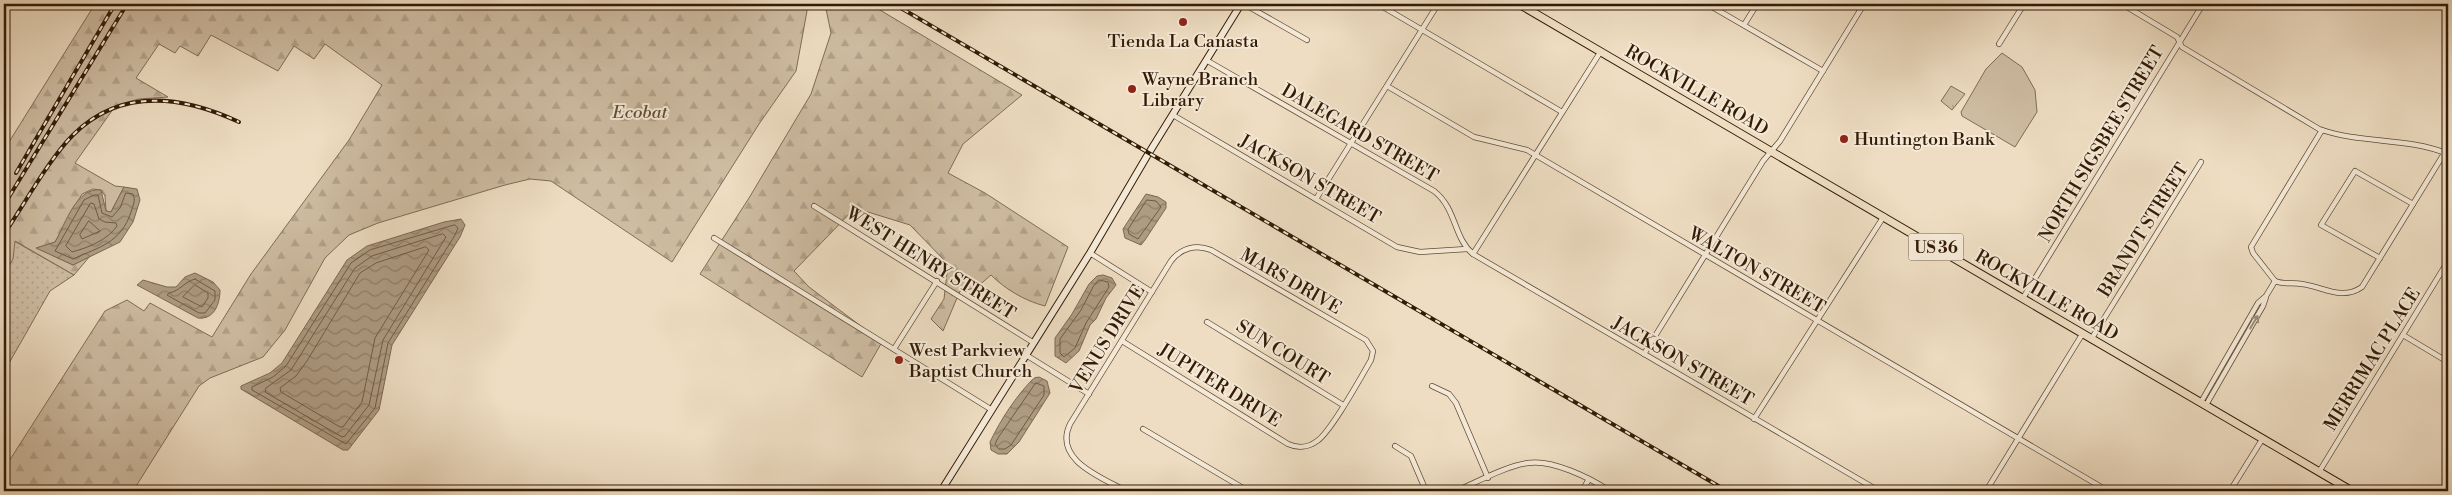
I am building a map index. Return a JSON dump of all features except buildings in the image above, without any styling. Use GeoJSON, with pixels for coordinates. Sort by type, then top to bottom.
{"type":"FeatureCollection","features":[{"type":"Feature","properties":{"kind":"main road"},"geometry":{"type":"LineString","coordinates":[[941,491],[1090,253],[1206,60],[1243,4]]}},
{"type":"Feature","properties":{"kind":"main road","name":"ROCKVILLE ROAD"},"geometry":{"type":"LineString","coordinates":[[1519,4],[2352,491]]}},
{"type":"Feature","properties":{"kind":"street"},"geometry":{"type":"LineString","coordinates":[[1243,4],[1307,40]]}},
{"type":"Feature","properties":{"kind":"street"},"geometry":{"type":"LineString","coordinates":[[1378,4],[1562,112]]}},
{"type":"Feature","properties":{"kind":"street"},"geometry":{"type":"LineString","coordinates":[[1316,200],[1438,4]]}},
{"type":"Feature","properties":{"kind":"street"},"geometry":{"type":"LineString","coordinates":[[1707,4],[1823,71]]}},
{"type":"Feature","properties":{"kind":"street"},"geometry":{"type":"LineString","coordinates":[[1744,25],[1757,4]]}},
{"type":"Feature","properties":{"kind":"street"},"geometry":{"type":"LineString","coordinates":[[1644,354],[1771,151],[1780,142],[1864,4]]}},
{"type":"Feature","properties":{"kind":"street"},"geometry":{"type":"LineString","coordinates":[[1999,44],[2024,4]]}},
{"type":"Feature","properties":{"kind":"street"},"geometry":{"type":"LineString","coordinates":[[2122,4],[2177,37],[2182,47],[2322,130],[2344,136],[2420,145],[2446,153],[2362,287],[2348,293],[2338,294],[2307,285],[2275,281],[2253,253],[2251,247],[2322,130]]}},
{"type":"Feature","properties":{"kind":"street","name":"NORTH SIGSBEE STREET"},"geometry":{"type":"LineString","coordinates":[[2023,298],[2203,4]]}},
{"type":"Feature","properties":{"kind":"street"},"geometry":{"type":"LineString","coordinates":[[1473,254],[1601,51]]}},
{"type":"Feature","properties":{"kind":"street","name":"DALEGARD STREET"},"geometry":{"type":"LineString","coordinates":[[1206,60],[1351,143],[1442,198],[1452,213],[1467,249],[1473,254]]}},
{"type":"Feature","properties":{"kind":"street","name":"WALTON STREET"},"geometry":{"type":"LineString","coordinates":[[1387,86],[1474,137],[1493,143],[1517,146],[1535,155],[2108,491]]}},
{"type":"Feature","properties":{"kind":"street","name":"JACKSON STREET"},"geometry":{"type":"LineString","coordinates":[[1173,115],[1404,250],[1425,252],[1467,249]]}},
{"type":"Feature","properties":{"kind":"street","name":"BRANDT STREET"},"geometry":{"type":"LineString","coordinates":[[2092,338],[2201,162]]}},
{"type":"Feature","properties":{"kind":"street"},"geometry":{"type":"LineString","coordinates":[[2380,258],[2321,225],[2355,171],[2413,204]]}},
{"type":"Feature","properties":{"kind":"street","name":"WEST HENRY STREET"},"geometry":{"type":"LineString","coordinates":[[814,206],[1034,343]]}},
{"type":"Feature","properties":{"kind":"street"},"geometry":{"type":"LineString","coordinates":[[1754,418],[1884,216]]}},
{"type":"Feature","properties":{"kind":"street"},"geometry":{"type":"LineString","coordinates":[[714,238],[992,410]]}},
{"type":"Feature","properties":{"kind":"street","name":"MARS DRIVE"},"geometry":{"type":"LineString","coordinates":[[1190,248],[1202,247],[1211,250],[1366,340],[1373,348],[1372,359],[1343,405]]}},
{"type":"Feature","properties":{"kind":"street","name":"VENUS DRIVE"},"geometry":{"type":"LineString","coordinates":[[1126,491],[1072,456],[1066,442],[1067,431],[1174,258],[1190,248]]}},
{"type":"Feature","properties":{"kind":"street"},"geometry":{"type":"LineString","coordinates":[[1090,253],[1152,292]]}},
{"type":"Feature","properties":{"kind":"street","name":"JACKSON STREET"},"geometry":{"type":"LineString","coordinates":[[1473,254],[1878,491]]}},
{"type":"Feature","properties":{"kind":"street","name":"MERRIMAC PLACE"},"geometry":{"type":"LineString","coordinates":[[2319,472],[2448,260]]}},
{"type":"Feature","properties":{"kind":"street"},"geometry":{"type":"LineString","coordinates":[[894,349],[937,281]]}},
{"type":"Feature","properties":{"kind":"street"},"geometry":{"type":"LineString","coordinates":[[2203,403],[2258,302],[2266,296],[2275,281]]}},
{"type":"Feature","properties":{"kind":"street","name":"SUN COURT"},"geometry":{"type":"LineString","coordinates":[[1208,322],[1343,405]]}},
{"type":"Feature","properties":{"kind":"street"},"geometry":{"type":"LineString","coordinates":[[1986,491],[2083,333]]}},
{"type":"Feature","properties":{"kind":"street"},"geometry":{"type":"LineString","coordinates":[[2403,335],[2448,362]]}},
{"type":"Feature","properties":{"kind":"street","name":"JUPITER DRIVE"},"geometry":{"type":"LineString","coordinates":[[1122,341],[1288,444],[1305,446],[1322,438],[1343,405]]}},
{"type":"Feature","properties":{"kind":"street"},"geometry":{"type":"LineString","coordinates":[[1026,355],[1089,394]]}},
{"type":"Feature","properties":{"kind":"street"},"geometry":{"type":"LineString","coordinates":[[1432,386],[1449,394],[1456,403],[1488,478]]}},
{"type":"Feature","properties":{"kind":"street"},"geometry":{"type":"LineString","coordinates":[[1143,429],[1248,491]]}},
{"type":"Feature","properties":{"kind":"street"},"geometry":{"type":"LineString","coordinates":[[2230,491],[2263,438]]}},
{"type":"Feature","properties":{"kind":"street"},"geometry":{"type":"LineString","coordinates":[[1395,446],[1411,456],[1426,491]]}},
{"type":"Feature","properties":{"kind":"street"},"geometry":{"type":"LineString","coordinates":[[1456,491],[1521,464],[1534,462],[1571,471],[1610,491]]}},
{"type":"Feature","properties":{"kind":"street"},"geometry":{"type":"LineString","coordinates":[[1582,491],[1589,479]]}},
{"type":"Feature","properties":{"kind":"green space","name":"Ecobat"},"geometry":{"type":"Polygon","coordinates":[[[95,4],[805,4],[807,11],[796,71],[759,124],[672,262],[551,181],[530,179],[505,185],[378,223],[349,235],[325,258],[285,330],[263,357],[210,378],[199,386],[133,491],[4,491],[4,469],[105,311],[127,300],[144,311],[150,303],[212,337],[251,274],[349,140],[382,85],[325,44],[314,59],[294,46],[278,71],[211,35],[198,56],[180,46],[175,53],[159,44],[136,78],[168,97],[139,99],[116,105],[75,163],[115,186],[124,187],[111,212],[106,211],[105,196],[101,190],[93,189],[82,194],[55,242],[37,248],[73,265],[90,256],[74,275],[15,241],[13,259],[4,275],[4,150],[95,4]]]}},
{"type":"Feature","properties":{"kind":"green space"},"geometry":{"type":"Polygon","coordinates":[[[825,4],[870,4],[1022,95],[963,144],[948,173],[985,193],[1068,247],[1045,306],[1016,294],[991,275],[976,288],[960,291],[943,331],[931,319],[944,299],[948,264],[910,225],[855,208],[794,271],[809,287],[882,342],[862,377],[700,274],[749,198],[811,94],[831,33],[825,4]]]}},
{"type":"Feature","properties":{"kind":"green space"},"geometry":{"type":"Polygon","coordinates":[[[2002,53],[2022,67],[2035,90],[2037,112],[2015,147],[1962,116],[1961,112],[1986,69],[2002,53]]]}},
{"type":"Feature","properties":{"kind":"green space"},"geometry":{"type":"Polygon","coordinates":[[[1951,86],[1965,94],[1952,110],[1941,101],[1951,86]]]}},
{"type":"Feature","properties":{"kind":"green space"},"geometry":{"type":"Polygon","coordinates":[[[14,241],[74,275],[50,291],[4,372],[4,275],[7,272],[14,241]]]}},
{"type":"Feature","properties":{"kind":"water"},"geometry":{"type":"Polygon","coordinates":[[[124,187],[137,189],[140,200],[133,222],[120,242],[73,265],[36,248],[55,242],[78,200],[85,194],[101,190],[106,211],[111,212],[124,187]]]}},
{"type":"Feature","properties":{"kind":"water"},"geometry":{"type":"Polygon","coordinates":[[[1146,194],[1158,197],[1166,202],[1166,208],[1141,245],[1125,238],[1123,229],[1146,194]]]}},
{"type":"Feature","properties":{"kind":"water"},"geometry":{"type":"Polygon","coordinates":[[[461,219],[465,225],[460,237],[392,345],[379,410],[348,450],[343,450],[241,389],[241,386],[270,373],[282,363],[347,260],[367,246],[444,222],[461,219]]]}},
{"type":"Feature","properties":{"kind":"water"},"geometry":{"type":"Polygon","coordinates":[[[195,273],[213,282],[220,290],[219,301],[215,310],[204,318],[198,318],[137,285],[143,280],[167,287],[176,287],[185,277],[195,273]]]}},
{"type":"Feature","properties":{"kind":"water"},"geometry":{"type":"Polygon","coordinates":[[[1103,275],[1112,278],[1116,285],[1106,298],[1096,319],[1090,325],[1079,351],[1066,363],[1055,356],[1055,338],[1072,314],[1089,284],[1097,276],[1103,275]]]}},
{"type":"Feature","properties":{"kind":"water"},"geometry":{"type":"Polygon","coordinates":[[[1039,377],[1047,381],[1050,393],[1019,442],[1007,454],[998,454],[991,450],[990,442],[1009,408],[1034,378],[1039,377]]]}},
{"type":"Feature","properties":{"kind":"railway"},"geometry":{"type":"LineString","coordinates":[[16,173],[115,4]]}},
{"type":"Feature","properties":{"kind":"railway"},"geometry":{"type":"LineString","coordinates":[[4,205],[127,4]]}},
{"type":"Feature","properties":{"kind":"railway"},"geometry":{"type":"LineString","coordinates":[[894,4],[1727,491]]}},
{"type":"Feature","properties":{"kind":"railway"},"geometry":{"type":"LineString","coordinates":[[4,234],[46,169],[64,145],[92,120],[111,109],[132,103],[153,101],[175,102],[196,106],[239,122]]}},
{"type":"Feature","properties":{"kind":"place","name":"Tienda La Canasta"},"geometry":{"type":"Point","coordinates":[1183,22]}},
{"type":"Feature","properties":{"kind":"place","name":"Wayne Branch Library"},"geometry":{"type":"Point","coordinates":[1132,89]}},
{"type":"Feature","properties":{"kind":"place","name":"Huntington Bank"},"geometry":{"type":"Point","coordinates":[1844,139]}},
{"type":"Feature","properties":{"kind":"place","name":"West Parkview Baptist Church"},"geometry":{"type":"Point","coordinates":[899,360]}}]}
